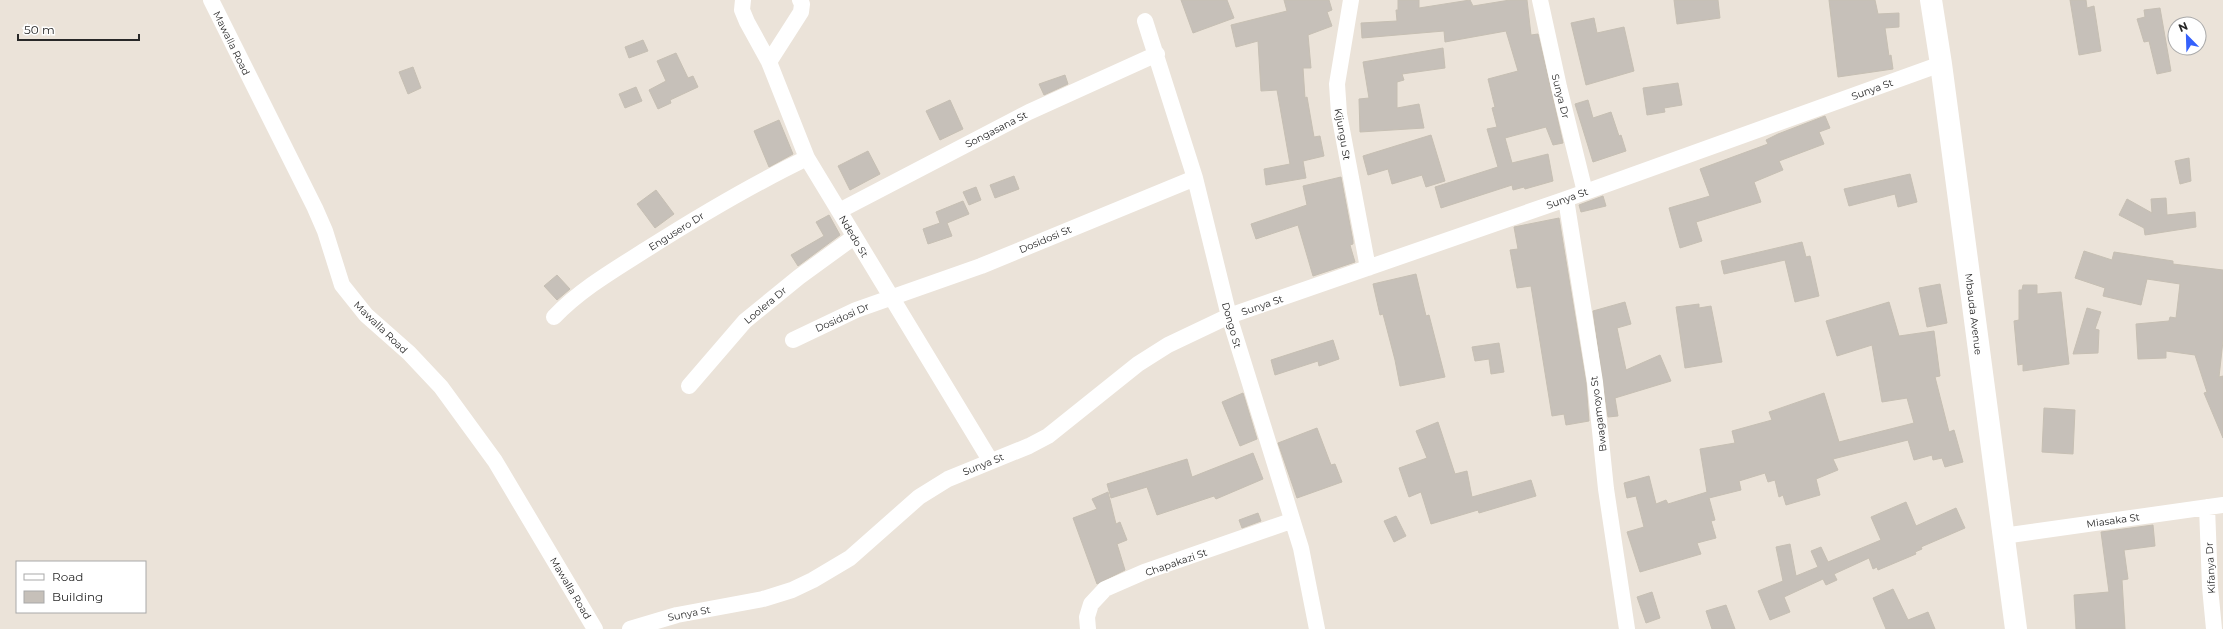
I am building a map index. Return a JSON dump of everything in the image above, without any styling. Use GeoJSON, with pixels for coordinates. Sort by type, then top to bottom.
{"type":"FeatureCollection","features":[{"type":"Feature","properties":{"kind":"street","name":"Mawalla Road"},"geometry":{"type":"LineString","coordinates":[[211,0],[315,208],[325,231],[342,285],[366,315],[409,353],[441,387],[495,461],[596,629]]}},
{"type":"Feature","properties":{"kind":"street","name":"Ndedo St"},"geometry":{"type":"LineString","coordinates":[[744,0],[742,10],[769,62],[807,158],[990,460]]}},
{"type":"Feature","properties":{"kind":"street"},"geometry":{"type":"LineString","coordinates":[[769,62],[801,12],[802,4],[800,0]]}},
{"type":"Feature","properties":{"kind":"street","name":"Kijungu St"},"geometry":{"type":"LineString","coordinates":[[1351,0],[1337,84],[1339,114],[1368,268]]}},
{"type":"Feature","properties":{"kind":"street","name":"Sunya Dr"},"geometry":{"type":"LineString","coordinates":[[1540,0],[1559,87],[1585,192]]}},
{"type":"Feature","properties":{"kind":"street","name":"Mbauda Avenue"},"geometry":{"type":"LineString","coordinates":[[1931,0],[1941,64],[2016,629]]}},
{"type":"Feature","properties":{"kind":"street","name":"Dongo St"},"geometry":{"type":"LineString","coordinates":[[1145,21],[1157,54],[1196,178],[1229,316],[1304,557],[1317,629]]}},
{"type":"Feature","properties":{"kind":"street","name":"Songasana St"},"geometry":{"type":"LineString","coordinates":[[839,211],[1029,112],[1157,54]]}},
{"type":"Feature","properties":{"kind":"street","name":"Sunya St"},"geometry":{"type":"LineString","coordinates":[[630,629],[677,614],[763,599],[813,580],[850,558],[919,497],[948,479],[990,460],[1029,446],[1048,436],[1138,364],[1168,346],[1229,316],[1566,199],[1941,64]]}},
{"type":"Feature","properties":{"kind":"street","name":"Engusero Dr"},"geometry":{"type":"LineString","coordinates":[[554,317],[586,287],[694,219],[751,185],[807,158]]}},
{"type":"Feature","properties":{"kind":"street","name":"Dosidosi St"},"geometry":{"type":"LineString","coordinates":[[892,296],[981,266],[1196,178]]}},
{"type":"Feature","properties":{"kind":"street","name":"Bwagamoyo St"},"geometry":{"type":"LineString","coordinates":[[1566,199],[1594,375],[1606,489],[1627,629]]}},
{"type":"Feature","properties":{"kind":"street","name":"Loolera Dr"},"geometry":{"type":"LineString","coordinates":[[688,386],[745,321],[799,276],[854,237]]}},
{"type":"Feature","properties":{"kind":"street","name":"Dosidosi Dr"},"geometry":{"type":"LineString","coordinates":[[793,340],[835,319],[892,296]]}},
{"type":"Feature","properties":{"kind":"street","name":"Miasaka St"},"geometry":{"type":"LineString","coordinates":[[2003,536],[2223,505]]}},
{"type":"Feature","properties":{"kind":"street","name":"Kifanya Dr"},"geometry":{"type":"LineString","coordinates":[[2207,507],[2214,629]]}},
{"type":"Feature","properties":{"kind":"street","name":"Chapakazi St"},"geometry":{"type":"LineString","coordinates":[[1088,629],[1087,617],[1090,604],[1105,589],[1144,572],[1292,521]]}},
{"type":"Feature","properties":{"kind":"building"},"geometry":{"type":"Polygon","coordinates":[[[1181,0],[1227,0],[1234,18],[1193,33],[1181,0]]]}},
{"type":"Feature","properties":{"kind":"building"},"geometry":{"type":"Polygon","coordinates":[[[1284,0],[1329,0],[1332,10],[1327,12],[1332,26],[1308,35],[1311,68],[1303,68],[1305,98],[1307,97],[1314,137],[1320,136],[1324,156],[1303,161],[1306,178],[1266,185],[1264,169],[1290,164],[1277,90],[1261,91],[1258,41],[1236,47],[1231,25],[1287,11],[1284,0]]]}},
{"type":"Feature","properties":{"kind":"building"},"geometry":{"type":"Polygon","coordinates":[[[1398,0],[1419,0],[1419,8],[1470,0],[1473,6],[1510,0],[1527,0],[1531,35],[1538,34],[1563,143],[1553,145],[1546,127],[1505,138],[1512,163],[1548,154],[1553,181],[1525,189],[1524,187],[1513,190],[1512,185],[1441,208],[1435,187],[1498,167],[1487,129],[1497,127],[1492,108],[1495,107],[1488,79],[1518,71],[1506,31],[1445,42],[1444,31],[1362,38],[1361,23],[1397,21],[1396,10],[1398,10],[1398,0]]]}},
{"type":"Feature","properties":{"kind":"building"},"geometry":{"type":"Polygon","coordinates":[[[1674,0],[1718,0],[1720,18],[1677,24],[1674,0]]]}},
{"type":"Feature","properties":{"kind":"building"},"geometry":{"type":"Polygon","coordinates":[[[1829,0],[1875,0],[1878,14],[1899,13],[1899,27],[1885,28],[1889,56],[1891,55],[1893,69],[1838,77],[1829,0]]]}},
{"type":"Feature","properties":{"kind":"building"},"geometry":{"type":"Polygon","coordinates":[[[2070,0],[2086,0],[2087,8],[2094,6],[2101,51],[2079,55],[2070,0]]]}},
{"type":"Feature","properties":{"kind":"building"},"geometry":{"type":"Polygon","coordinates":[[[2160,8],[2167,56],[2168,56],[2171,71],[2157,74],[2149,41],[2144,42],[2137,19],[2145,17],[2144,10],[2160,8]]]}},
{"type":"Feature","properties":{"kind":"building"},"geometry":{"type":"Polygon","coordinates":[[[1594,18],[1597,33],[1624,27],[1634,71],[1586,85],[1571,23],[1594,18]]]}},
{"type":"Feature","properties":{"kind":"building"},"geometry":{"type":"Polygon","coordinates":[[[643,40],[648,51],[629,58],[625,47],[643,40]]]}},
{"type":"Feature","properties":{"kind":"building"},"geometry":{"type":"Polygon","coordinates":[[[1443,48],[1445,68],[1402,74],[1404,80],[1397,82],[1397,108],[1419,104],[1424,128],[1360,132],[1359,99],[1369,98],[1363,62],[1443,48]]]}},
{"type":"Feature","properties":{"kind":"building"},"geometry":{"type":"Polygon","coordinates":[[[676,53],[688,78],[693,76],[698,87],[670,100],[671,103],[658,109],[649,90],[666,81],[657,61],[676,53]]]}},
{"type":"Feature","properties":{"kind":"building"},"geometry":{"type":"Polygon","coordinates":[[[413,67],[421,88],[408,94],[399,72],[413,67]]]}},
{"type":"Feature","properties":{"kind":"building"},"geometry":{"type":"Polygon","coordinates":[[[1065,75],[1068,84],[1044,95],[1039,84],[1065,75]]]}},
{"type":"Feature","properties":{"kind":"building"},"geometry":{"type":"Polygon","coordinates":[[[1678,83],[1682,105],[1664,108],[1665,112],[1647,115],[1643,88],[1678,83]]]}},
{"type":"Feature","properties":{"kind":"building"},"geometry":{"type":"Polygon","coordinates":[[[636,87],[642,101],[625,108],[619,94],[636,87]]]}},
{"type":"Feature","properties":{"kind":"building"},"geometry":{"type":"Polygon","coordinates":[[[950,100],[963,129],[940,140],[926,111],[950,100]]]}},
{"type":"Feature","properties":{"kind":"building"},"geometry":{"type":"Polygon","coordinates":[[[1588,100],[1593,118],[1611,112],[1626,151],[1593,162],[1575,104],[1588,100]]]}},
{"type":"Feature","properties":{"kind":"building"},"geometry":{"type":"Polygon","coordinates":[[[1825,116],[1830,128],[1819,132],[1824,144],[1779,161],[1783,170],[1754,182],[1761,202],[1696,222],[1702,241],[1680,248],[1669,208],[1710,196],[1700,169],[1768,144],[1766,140],[1778,134],[1825,116]]]}},
{"type":"Feature","properties":{"kind":"building"},"geometry":{"type":"Polygon","coordinates":[[[779,120],[793,154],[769,167],[754,131],[779,120]]]}},
{"type":"Feature","properties":{"kind":"building"},"geometry":{"type":"Polygon","coordinates":[[[1431,135],[1445,181],[1426,187],[1422,175],[1392,184],[1388,169],[1368,175],[1363,156],[1431,135]]]}},
{"type":"Feature","properties":{"kind":"building"},"geometry":{"type":"Polygon","coordinates":[[[868,151],[880,174],[850,190],[838,166],[868,151]]]}},
{"type":"Feature","properties":{"kind":"building"},"geometry":{"type":"Polygon","coordinates":[[[2189,158],[2191,181],[2180,184],[2175,161],[2189,158]]]}},
{"type":"Feature","properties":{"kind":"building"},"geometry":{"type":"Polygon","coordinates":[[[1910,174],[1917,202],[1898,207],[1895,194],[1849,206],[1844,189],[1910,174]]]}},
{"type":"Feature","properties":{"kind":"building"},"geometry":{"type":"Polygon","coordinates":[[[1014,176],[1019,189],[995,198],[990,185],[1014,176]]]}},
{"type":"Feature","properties":{"kind":"building"},"geometry":{"type":"Polygon","coordinates":[[[1341,177],[1353,241],[1353,244],[1350,245],[1355,262],[1313,276],[1298,225],[1256,239],[1251,224],[1307,205],[1303,186],[1341,177]]]}},
{"type":"Feature","properties":{"kind":"building"},"geometry":{"type":"Polygon","coordinates":[[[976,187],[981,200],[969,205],[963,192],[976,187]]]}},
{"type":"Feature","properties":{"kind":"building"},"geometry":{"type":"Polygon","coordinates":[[[656,190],[674,214],[655,228],[637,204],[656,190]]]}},
{"type":"Feature","properties":{"kind":"building"},"geometry":{"type":"Polygon","coordinates":[[[1603,196],[1606,206],[1581,212],[1579,205],[1603,196]]]}},
{"type":"Feature","properties":{"kind":"building"},"geometry":{"type":"Polygon","coordinates":[[[2166,198],[2167,215],[2195,212],[2196,227],[2145,235],[2144,228],[2119,215],[2127,199],[2152,213],[2151,199],[2166,198]]]}},
{"type":"Feature","properties":{"kind":"building"},"geometry":{"type":"Polygon","coordinates":[[[963,201],[969,214],[947,223],[952,236],[928,244],[923,229],[940,223],[936,212],[963,201]]]}},
{"type":"Feature","properties":{"kind":"building"},"geometry":{"type":"Polygon","coordinates":[[[829,215],[840,235],[798,266],[791,255],[824,236],[816,222],[829,215]]]}},
{"type":"Feature","properties":{"kind":"building"},"geometry":{"type":"Polygon","coordinates":[[[1559,218],[1586,383],[1589,421],[1566,425],[1564,414],[1552,416],[1531,286],[1517,288],[1510,250],[1518,249],[1514,227],[1559,218]]]}},
{"type":"Feature","properties":{"kind":"building"},"geometry":{"type":"Polygon","coordinates":[[[1802,242],[1806,257],[1810,256],[1819,296],[1795,302],[1785,260],[1724,274],[1721,261],[1802,242]]]}},
{"type":"Feature","properties":{"kind":"building"},"geometry":{"type":"Polygon","coordinates":[[[2084,251],[2112,260],[2114,252],[2173,261],[2173,264],[2223,270],[2223,341],[2219,377],[2223,376],[2223,438],[2204,393],[2207,392],[2195,355],[2166,351],[2166,358],[2138,359],[2136,324],[2169,321],[2170,317],[2176,318],[2180,284],[2147,279],[2141,305],[2103,296],[2105,288],[2075,278],[2084,251]]]}},
{"type":"Feature","properties":{"kind":"building"},"geometry":{"type":"Polygon","coordinates":[[[1416,274],[1426,316],[1429,315],[1445,377],[1400,386],[1383,314],[1380,315],[1373,284],[1416,274]]]}},
{"type":"Feature","properties":{"kind":"building"},"geometry":{"type":"Polygon","coordinates":[[[557,275],[570,289],[557,300],[544,286],[557,275]]]}},
{"type":"Feature","properties":{"kind":"building"},"geometry":{"type":"Polygon","coordinates":[[[1940,284],[1947,323],[1927,327],[1919,288],[1940,284]]]}},
{"type":"Feature","properties":{"kind":"building"},"geometry":{"type":"Polygon","coordinates":[[[2023,285],[2037,285],[2037,294],[2061,292],[2069,364],[2023,371],[2023,364],[2018,365],[2014,321],[2019,320],[2019,290],[2022,290],[2023,285]]]}},
{"type":"Feature","properties":{"kind":"building"},"geometry":{"type":"Polygon","coordinates":[[[1625,302],[1631,324],[1617,328],[1626,370],[1660,355],[1671,381],[1615,398],[1618,416],[1608,417],[1593,311],[1625,302]]]}},
{"type":"Feature","properties":{"kind":"building"},"geometry":{"type":"Polygon","coordinates":[[[1889,302],[1899,336],[1934,331],[1940,376],[1935,377],[1949,432],[1954,430],[1963,462],[1945,467],[1942,458],[1933,460],[1932,455],[1914,460],[1908,440],[1833,459],[1838,470],[1816,479],[1820,495],[1786,505],[1783,495],[1779,497],[1775,480],[1768,482],[1765,473],[1739,481],[1741,490],[1709,498],[1715,520],[1711,521],[1716,538],[1697,543],[1701,554],[1640,572],[1627,532],[1644,527],[1636,496],[1627,498],[1624,483],[1649,476],[1656,504],[1666,500],[1668,504],[1707,492],[1700,449],[1735,443],[1732,431],[1772,420],[1769,412],[1824,393],[1839,442],[1914,423],[1907,398],[1882,402],[1872,345],[1837,356],[1826,321],[1889,302]]]}},
{"type":"Feature","properties":{"kind":"building"},"geometry":{"type":"Polygon","coordinates":[[[1699,304],[1699,308],[1711,306],[1722,362],[1685,368],[1676,307],[1699,304]]]}},
{"type":"Feature","properties":{"kind":"building"},"geometry":{"type":"Polygon","coordinates":[[[2087,308],[2101,312],[2095,329],[2099,330],[2098,353],[2073,354],[2087,308]]]}},
{"type":"Feature","properties":{"kind":"building"},"geometry":{"type":"Polygon","coordinates":[[[1333,340],[1339,359],[1319,366],[1318,361],[1275,375],[1271,360],[1333,340]]]}},
{"type":"Feature","properties":{"kind":"building"},"geometry":{"type":"Polygon","coordinates":[[[1499,343],[1504,372],[1491,374],[1489,359],[1475,361],[1472,347],[1499,343]]]}},
{"type":"Feature","properties":{"kind":"building"},"geometry":{"type":"Polygon","coordinates":[[[1243,393],[1257,439],[1240,446],[1222,402],[1243,393]]]}},
{"type":"Feature","properties":{"kind":"building"},"geometry":{"type":"Polygon","coordinates":[[[2044,408],[2075,410],[2073,454],[2042,452],[2044,408]]]}},
{"type":"Feature","properties":{"kind":"building"},"geometry":{"type":"Polygon","coordinates":[[[1438,422],[1455,474],[1467,471],[1472,497],[1531,480],[1536,496],[1479,513],[1478,510],[1431,524],[1421,492],[1409,497],[1399,468],[1427,458],[1416,431],[1438,422]]]}},
{"type":"Feature","properties":{"kind":"building"},"geometry":{"type":"Polygon","coordinates":[[[1317,428],[1331,465],[1335,464],[1342,482],[1297,498],[1278,443],[1317,428]]]}},
{"type":"Feature","properties":{"kind":"building"},"geometry":{"type":"Polygon","coordinates":[[[1253,453],[1263,479],[1216,499],[1214,496],[1157,515],[1147,487],[1111,498],[1107,484],[1187,459],[1192,477],[1253,453]]]}},
{"type":"Feature","properties":{"kind":"building"},"geometry":{"type":"Polygon","coordinates":[[[1108,492],[1116,524],[1120,522],[1127,540],[1117,544],[1125,570],[1097,584],[1073,518],[1097,509],[1092,499],[1108,492]]]}},
{"type":"Feature","properties":{"kind":"building"},"geometry":{"type":"Polygon","coordinates":[[[1906,502],[1916,526],[1956,508],[1965,528],[1921,547],[1922,549],[1915,552],[1916,554],[1878,570],[1877,567],[1873,569],[1869,558],[1834,574],[1837,580],[1826,585],[1823,579],[1784,597],[1790,612],[1770,620],[1758,591],[1783,581],[1776,547],[1790,544],[1796,576],[1818,567],[1811,551],[1821,547],[1828,562],[1881,540],[1871,517],[1906,502]]]}},
{"type":"Feature","properties":{"kind":"building"},"geometry":{"type":"Polygon","coordinates":[[[1258,513],[1261,521],[1242,528],[1239,520],[1258,513]]]}},
{"type":"Feature","properties":{"kind":"building"},"geometry":{"type":"Polygon","coordinates":[[[1396,516],[1406,536],[1394,542],[1384,521],[1396,516]]]}},
{"type":"Feature","properties":{"kind":"building"},"geometry":{"type":"Polygon","coordinates":[[[2153,525],[2155,546],[2124,550],[2128,579],[2122,580],[2125,629],[2076,629],[2074,595],[2109,592],[2101,532],[2153,525]]]}},
{"type":"Feature","properties":{"kind":"building"},"geometry":{"type":"Polygon","coordinates":[[[1893,589],[1908,620],[1928,612],[1935,629],[1886,629],[1873,598],[1893,589]]]}},
{"type":"Feature","properties":{"kind":"building"},"geometry":{"type":"Polygon","coordinates":[[[1652,592],[1660,618],[1646,623],[1637,597],[1652,592]]]}},
{"type":"Feature","properties":{"kind":"building"},"geometry":{"type":"Polygon","coordinates":[[[1726,605],[1735,629],[1712,629],[1706,611],[1726,605]]]}}]}
